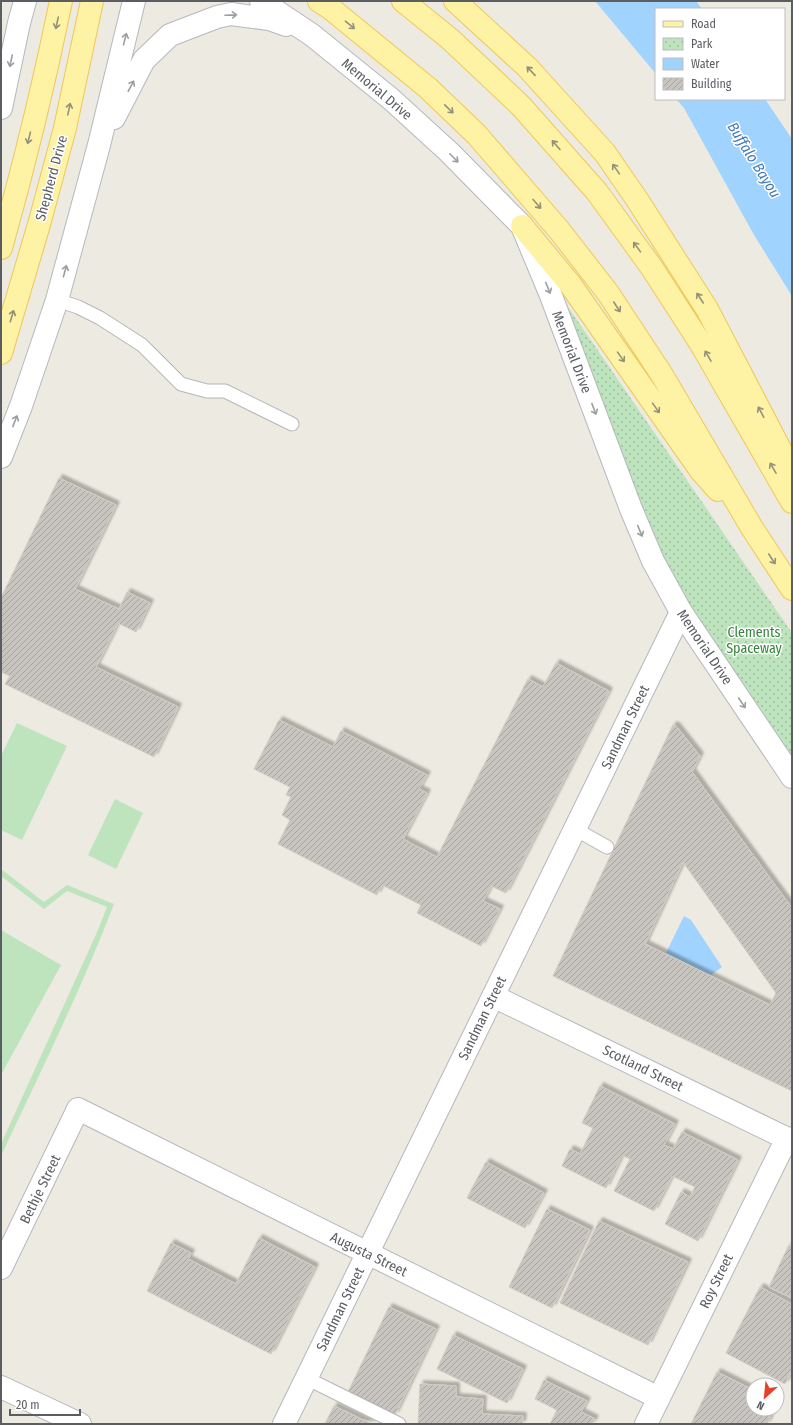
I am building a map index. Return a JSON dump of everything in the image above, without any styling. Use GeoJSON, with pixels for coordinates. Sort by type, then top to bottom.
{"type":"FeatureCollection","features":[{"type":"Feature","properties":{"kind":"main road"},"geometry":{"type":"LineString","coordinates":[[1,248],[52,46],[61,1]]}},
{"type":"Feature","properties":{"kind":"main road","name":"Shepherd Drive"},"geometry":{"type":"LineString","coordinates":[[1,353],[40,221],[64,128],[92,1]]}},
{"type":"Feature","properties":{"kind":"main road"},"geometry":{"type":"LineString","coordinates":[[319,1],[330,8],[428,88],[477,135],[559,230],[608,293],[662,375],[752,528],[792,589]]}},
{"type":"Feature","properties":{"kind":"main road"},"geometry":{"type":"LineString","coordinates":[[403,1],[450,40],[521,106],[597,192],[652,268],[701,344],[792,502]]}},
{"type":"Feature","properties":{"kind":"main road"},"geometry":{"type":"LineString","coordinates":[[455,1],[527,67],[605,153],[638,201],[707,309],[792,472]]}},
{"type":"Feature","properties":{"kind":"main road"},"geometry":{"type":"LineString","coordinates":[[522,226],[570,284],[701,471],[752,528]]}},
{"type":"Feature","properties":{"kind":"street"},"geometry":{"type":"LineString","coordinates":[[1,108],[19,22],[25,1]]}},
{"type":"Feature","properties":{"kind":"street"},"geometry":{"type":"LineString","coordinates":[[1,457],[21,406],[57,300],[99,145],[134,1]]}},
{"type":"Feature","properties":{"kind":"street","name":"Memorial Drive"},"geometry":{"type":"LineString","coordinates":[[261,1],[312,35],[391,98],[449,152],[522,226],[550,293],[634,516],[653,561],[681,612],[792,777]]}},
{"type":"Feature","properties":{"kind":"street"},"geometry":{"type":"LineString","coordinates":[[99,145],[144,60],[170,35],[217,17],[231,14],[269,19],[312,35]]}},
{"type":"Feature","properties":{"kind":"street","name":"Sandman Street"},"geometry":{"type":"LineString","coordinates":[[284,1424],[681,612]]}},
{"type":"Feature","properties":{"kind":"street","name":"Scotland Street"},"geometry":{"type":"LineString","coordinates":[[493,996],[789,1139]]}},
{"type":"Feature","properties":{"kind":"street","name":"Augusta Street"},"geometry":{"type":"LineString","coordinates":[[78,1109],[659,1398]]}},
{"type":"Feature","properties":{"kind":"street","name":"Bethje Street"},"geometry":{"type":"LineString","coordinates":[[1,1268],[78,1109]]}},
{"type":"Feature","properties":{"kind":"street","name":"Roy Street"},"geometry":{"type":"LineString","coordinates":[[646,1424],[789,1139]]}},
{"type":"Feature","properties":{"kind":"street"},"geometry":{"type":"LineString","coordinates":[[1,1387],[80,1424]]}},
{"type":"Feature","properties":{"kind":"lane"},"geometry":{"type":"LineString","coordinates":[[57,300],[78,306],[100,318],[142,345],[181,384],[207,391],[225,391],[292,424]]}},
{"type":"Feature","properties":{"kind":"lane"},"geometry":{"type":"LineString","coordinates":[[575,830],[607,847]]}},
{"type":"Feature","properties":{"kind":"lane"},"geometry":{"type":"LineString","coordinates":[[306,1378],[399,1424]]}},
{"type":"Feature","properties":{"kind":"green space","name":"Clements Spaceway"},"geometry":{"type":"Polygon","coordinates":[[[568,307],[792,633],[792,759],[682,594],[656,544],[622,453],[581,355],[568,307]]]}},
{"type":"Feature","properties":{"kind":"green space"},"geometry":{"type":"Polygon","coordinates":[[[17,723],[67,746],[22,840],[1,830],[1,756],[17,723]]]}},
{"type":"Feature","properties":{"kind":"green space"},"geometry":{"type":"Polygon","coordinates":[[[115,799],[143,813],[116,869],[88,855],[115,799]]]}},
{"type":"Feature","properties":{"kind":"green space"},"geometry":{"type":"Polygon","coordinates":[[[1,869],[44,902],[67,885],[114,904],[74,1000],[1,1156],[1,1144],[107,907],[67,891],[44,909],[1,876],[1,869]]]}},
{"type":"Feature","properties":{"kind":"green space"},"geometry":{"type":"Polygon","coordinates":[[[1,930],[61,965],[1,1075],[1,930]]]}},
{"type":"Feature","properties":{"kind":"water"},"geometry":{"type":"Polygon","coordinates":[[[595,1],[696,1],[701,8],[655,8],[655,73],[595,1]]]}},
{"type":"Feature","properties":{"kind":"water","name":"Buffalo Bayou"},"geometry":{"type":"Polygon","coordinates":[[[677,100],[766,100],[792,139],[792,296],[754,235],[684,108],[677,100]]]}},
{"type":"Feature","properties":{"kind":"water"},"geometry":{"type":"Polygon","coordinates":[[[684,916],[691,920],[722,967],[711,975],[666,953],[684,916]]]}},
{"type":"Feature","properties":{"kind":"building"},"geometry":{"type":"Polygon","coordinates":[[[59,478],[116,505],[75,589],[119,609],[127,592],[150,603],[136,632],[118,623],[96,667],[178,707],[154,757],[5,684],[10,676],[1,672],[1,598],[59,478]]]}},
{"type":"Feature","properties":{"kind":"building"},"geometry":{"type":"Polygon","coordinates":[[[556,663],[609,691],[506,893],[491,886],[483,901],[500,909],[481,946],[417,913],[421,905],[382,885],[377,895],[278,844],[290,820],[282,815],[291,797],[286,795],[290,787],[254,769],[279,720],[333,747],[341,731],[427,775],[419,789],[427,793],[403,839],[437,857],[528,679],[543,687],[556,663]]]}},
{"type":"Feature","properties":{"kind":"building"},"geometry":{"type":"Polygon","coordinates":[[[673,725],[676,726],[700,756],[692,772],[792,908],[792,1091],[553,976],[673,725]],[[683,862],[645,944],[770,1005],[776,993],[683,862]]]}},
{"type":"Feature","properties":{"kind":"building"},"geometry":{"type":"Polygon","coordinates":[[[600,1086],[675,1124],[664,1145],[673,1149],[682,1132],[738,1160],[698,1241],[665,1224],[681,1192],[690,1197],[695,1187],[672,1176],[654,1211],[614,1191],[630,1159],[622,1155],[606,1188],[562,1166],[570,1149],[580,1154],[593,1128],[582,1123],[600,1086]]]}},
{"type":"Feature","properties":{"kind":"building"},"geometry":{"type":"Polygon","coordinates":[[[486,1162],[544,1193],[525,1228],[467,1198],[486,1162]]]}},
{"type":"Feature","properties":{"kind":"building"},"geometry":{"type":"Polygon","coordinates":[[[547,1209],[590,1230],[552,1308],[509,1287],[547,1209]]]}},
{"type":"Feature","properties":{"kind":"building"},"geometry":{"type":"Polygon","coordinates":[[[599,1221],[688,1262],[648,1345],[560,1303],[599,1221]]]}},
{"type":"Feature","properties":{"kind":"building"},"geometry":{"type":"Polygon","coordinates":[[[259,1238],[315,1267],[271,1354],[147,1291],[171,1243],[191,1253],[188,1259],[236,1284],[259,1238]]]}},
{"type":"Feature","properties":{"kind":"building"},"geometry":{"type":"Polygon","coordinates":[[[789,1245],[792,1247],[792,1298],[769,1287],[789,1245]]]}},
{"type":"Feature","properties":{"kind":"building"},"geometry":{"type":"Polygon","coordinates":[[[760,1287],[792,1304],[792,1370],[785,1384],[785,1377],[772,1377],[726,1353],[760,1287]]]}},
{"type":"Feature","properties":{"kind":"building"},"geometry":{"type":"Polygon","coordinates":[[[389,1307],[436,1329],[395,1415],[348,1392],[389,1307]]]}},
{"type":"Feature","properties":{"kind":"building"},"geometry":{"type":"Polygon","coordinates":[[[453,1335],[523,1369],[507,1403],[437,1369],[453,1335]]]}},
{"type":"Feature","properties":{"kind":"building"},"geometry":{"type":"Polygon","coordinates":[[[717,1372],[745,1386],[745,1417],[770,1417],[767,1424],[691,1424],[717,1372]]]}},
{"type":"Feature","properties":{"kind":"building"},"geometry":{"type":"Polygon","coordinates":[[[544,1380],[587,1401],[581,1412],[595,1419],[592,1424],[550,1424],[557,1410],[535,1399],[544,1380]]]}},
{"type":"Feature","properties":{"kind":"building"},"geometry":{"type":"Polygon","coordinates":[[[420,1384],[456,1386],[456,1397],[483,1399],[482,1414],[523,1416],[522,1424],[418,1424],[420,1384]]]}},
{"type":"Feature","properties":{"kind":"building"},"geometry":{"type":"Polygon","coordinates":[[[334,1406],[372,1424],[325,1424],[334,1406]]]}}]}
